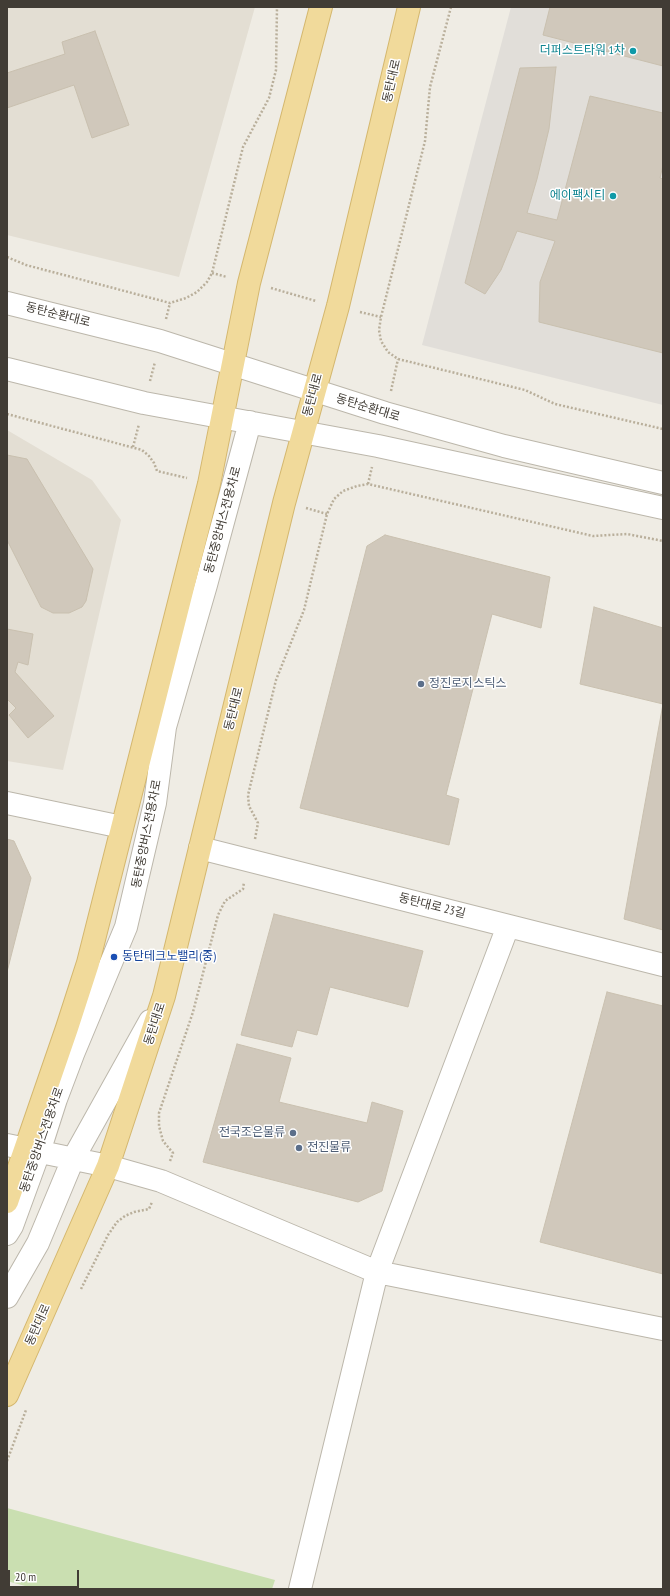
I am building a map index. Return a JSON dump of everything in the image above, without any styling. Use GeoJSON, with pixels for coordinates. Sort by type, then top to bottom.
{"type":"FeatureCollection","features":[{"type":"Feature","properties":{"kind":"main road"},"geometry":{"type":"LineString","coordinates":[[7,1202],[88,963],[209,484],[249,283],[321,7]]}},
{"type":"Feature","properties":{"kind":"main road","name":"동탄대로"},"geometry":{"type":"LineString","coordinates":[[7,1395],[108,1166],[164,996],[282,511],[338,306],[409,7]]}},
{"type":"Feature","properties":{"kind":"street","name":"동탄순환대로"},"geometry":{"type":"LineString","coordinates":[[7,303],[160,341],[385,414],[504,446],[663,483]]}},
{"type":"Feature","properties":{"kind":"street"},"geometry":{"type":"LineString","coordinates":[[7,369],[144,403],[378,446],[663,508]]}},
{"type":"Feature","properties":{"kind":"street","name":"동탄중앙버스전용차로"},"geometry":{"type":"LineString","coordinates":[[7,1234],[12,1226],[24,1149],[56,1099],[73,1054],[126,927],[142,864],[155,803],[165,727],[206,585],[250,422]]}},
{"type":"Feature","properties":{"kind":"street"},"geometry":{"type":"LineString","coordinates":[[7,803],[122,827]]}},
{"type":"Feature","properties":{"kind":"street","name":"동탄대로 23길"},"geometry":{"type":"LineString","coordinates":[[200,848],[663,965]]}},
{"type":"Feature","properties":{"kind":"street"},"geometry":{"type":"LineString","coordinates":[[300,1589],[377,1272],[508,926]]}},
{"type":"Feature","properties":{"kind":"street"},"geometry":{"type":"LineString","coordinates":[[7,1297],[38,1243],[73,1159],[164,996]]}},
{"type":"Feature","properties":{"kind":"street"},"geometry":{"type":"LineString","coordinates":[[24,1149],[108,1166],[161,1181],[377,1272],[663,1329]]}},
{"type":"Feature","properties":{"kind":"path"},"geometry":{"type":"LineString","coordinates":[[7,257],[26,265],[170,303],[186,298],[197,292],[207,282],[212,273],[243,146],[269,98],[276,70],[277,7]]}},
{"type":"Feature","properties":{"kind":"path"},"geometry":{"type":"LineString","coordinates":[[450,7],[430,87],[425,141],[381,317],[379,330],[381,341],[388,352],[398,359],[525,390],[554,404],[663,429]]}},
{"type":"Feature","properties":{"kind":"path"},"geometry":{"type":"LineString","coordinates":[[212,273],[338,306]]}},
{"type":"Feature","properties":{"kind":"path"},"geometry":{"type":"LineString","coordinates":[[133,447],[170,303]]}},
{"type":"Feature","properties":{"kind":"path"},"geometry":{"type":"LineString","coordinates":[[7,414],[142,450],[154,462],[157,471]]}},
{"type":"Feature","properties":{"kind":"path"},"geometry":{"type":"LineString","coordinates":[[258,823],[249,806],[248,795],[276,680],[304,610],[327,514],[334,499],[343,491],[368,484],[593,536],[627,534],[663,542]]}},
{"type":"Feature","properties":{"kind":"path"},"geometry":{"type":"LineString","coordinates":[[173,1153],[163,1141],[159,1126],[159,1113],[193,1012],[218,915],[225,901],[243,889]]}},
{"type":"Feature","properties":{"kind":"path"},"geometry":{"type":"LineString","coordinates":[[80,1290],[108,1234],[117,1222],[134,1212],[149,1209]]}},
{"type":"Feature","properties":{"kind":"path"},"geometry":{"type":"LineString","coordinates":[[7,1461],[28,1403]]}},
{"type":"Feature","properties":{"kind":"shaded area"},"geometry":{"type":"Polygon","coordinates":[[[7,7],[255,7],[179,277],[7,235],[7,7]]]}},
{"type":"Feature","properties":{"kind":"shaded area"},"geometry":{"type":"Polygon","coordinates":[[[511,7],[663,7],[663,405],[422,345],[511,7]]]}},
{"type":"Feature","properties":{"kind":"shaded area"},"geometry":{"type":"Polygon","coordinates":[[[7,430],[92,480],[121,520],[63,770],[7,761],[7,430]]]}},
{"type":"Feature","properties":{"kind":"green space"},"geometry":{"type":"Polygon","coordinates":[[[7,1508],[275,1580],[272,1589],[36,1589],[7,1581],[7,1508]]]}},
{"type":"Feature","properties":{"kind":"building","name":"더퍼스트타워 1차"},"geometry":{"type":"Polygon","coordinates":[[[550,7],[663,7],[663,66],[543,35],[550,7]]]}},
{"type":"Feature","properties":{"kind":"building"},"geometry":{"type":"Polygon","coordinates":[[[95,31],[129,125],[92,138],[74,85],[7,108],[7,73],[65,54],[62,42],[95,31]]]}},
{"type":"Feature","properties":{"kind":"building","name":"에이팩시티"},"geometry":{"type":"Polygon","coordinates":[[[556,67],[549,129],[527,213],[557,220],[590,96],[663,113],[663,165],[660,178],[663,179],[663,353],[539,322],[540,282],[555,241],[517,231],[501,270],[485,294],[465,283],[520,68],[556,67]]]}},
{"type":"Feature","properties":{"kind":"building"},"geometry":{"type":"Polygon","coordinates":[[[7,455],[27,459],[93,569],[86,601],[82,607],[69,613],[53,613],[41,607],[7,540],[7,455]]]}},
{"type":"Feature","properties":{"kind":"building"},"geometry":{"type":"Polygon","coordinates":[[[385,535],[550,577],[541,628],[492,614],[446,795],[459,799],[449,845],[300,808],[367,546],[385,535]]]}},
{"type":"Feature","properties":{"kind":"building"},"geometry":{"type":"Polygon","coordinates":[[[594,607],[663,628],[663,704],[580,684],[594,607]]]}},
{"type":"Feature","properties":{"kind":"building"},"geometry":{"type":"Polygon","coordinates":[[[7,629],[33,634],[28,665],[18,662],[15,672],[54,716],[28,738],[9,715],[16,708],[7,699],[7,629]]]}},
{"type":"Feature","properties":{"kind":"building"},"geometry":{"type":"Polygon","coordinates":[[[663,704],[663,930],[624,919],[663,704]]]}},
{"type":"Feature","properties":{"kind":"building"},"geometry":{"type":"Polygon","coordinates":[[[7,839],[14,841],[31,878],[7,972],[7,839]]]}},
{"type":"Feature","properties":{"kind":"building"},"geometry":{"type":"Polygon","coordinates":[[[274,914],[423,951],[408,1007],[330,987],[317,1035],[297,1030],[292,1047],[241,1035],[274,914]]]}},
{"type":"Feature","properties":{"kind":"building"},"geometry":{"type":"Polygon","coordinates":[[[607,992],[663,1006],[663,1274],[540,1242],[607,992]]]}},
{"type":"Feature","properties":{"kind":"building"},"geometry":{"type":"Polygon","coordinates":[[[237,1044],[291,1058],[279,1102],[367,1123],[372,1102],[403,1111],[382,1191],[358,1202],[203,1162],[237,1044]]]}},
{"type":"Feature","properties":{"kind":"place","name":"더퍼스트타워 1차"},"geometry":{"type":"Point","coordinates":[633,51]}},
{"type":"Feature","properties":{"kind":"place","name":"에이팩시티"},"geometry":{"type":"Point","coordinates":[613,196]}},
{"type":"Feature","properties":{"kind":"place","name":"정진로지스틱스"},"geometry":{"type":"Point","coordinates":[421,684]}},
{"type":"Feature","properties":{"kind":"place","name":"동탄테크노밸리(중)"},"geometry":{"type":"Point","coordinates":[114,957]}},
{"type":"Feature","properties":{"kind":"place","name":"전국조은물류"},"geometry":{"type":"Point","coordinates":[293,1133]}},
{"type":"Feature","properties":{"kind":"place","name":"전진물류"},"geometry":{"type":"Point","coordinates":[299,1148]}}]}
